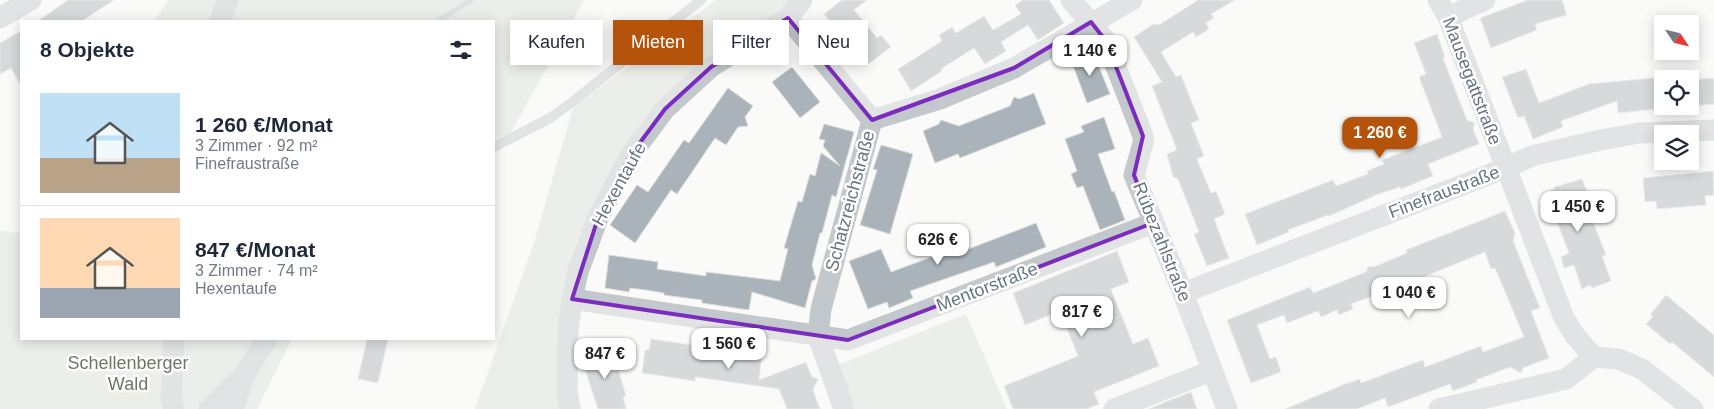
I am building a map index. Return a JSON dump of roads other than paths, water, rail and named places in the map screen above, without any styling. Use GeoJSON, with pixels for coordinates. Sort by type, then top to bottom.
{"type":"FeatureCollection","features":[{"type":"Feature","properties":{"kind":"street"},"geometry":{"type":"LineString","coordinates":[[0,18],[31,0]]}},
{"type":"Feature","properties":{"kind":"street"},"geometry":{"type":"LineString","coordinates":[[220,20],[228,0]]}},
{"type":"Feature","properties":{"kind":"street","name":"Hexentaufe"},"geometry":{"type":"LineString","coordinates":[[570,409],[567,391],[568,331],[578,272],[598,218],[630,156],[665,109],[712,67],[788,18],[802,0]]}},
{"type":"Feature","properties":{"kind":"street","name":"Rübezahlstraße"},"geometry":{"type":"LineString","coordinates":[[1072,0],[1106,40],[1143,136],[1143,143],[1134,175],[1183,293],[1227,409]]}},
{"type":"Feature","properties":{"kind":"street"},"geometry":{"type":"LineString","coordinates":[[872,120],[940,98],[1014,68],[1132,0]]}},
{"type":"Feature","properties":{"kind":"street"},"geometry":{"type":"LineString","coordinates":[[1443,9],[1485,0]]}},
{"type":"Feature","properties":{"kind":"street","name":"Mausegattstraße"},"geometry":{"type":"LineString","coordinates":[[1443,9],[1564,318],[1576,337],[1594,357]]}},
{"type":"Feature","properties":{"kind":"street","name":"Schatzreichstraße"},"geometry":{"type":"LineString","coordinates":[[788,18],[872,120],[821,309],[818,336],[844,409]]}},
{"type":"Feature","properties":{"kind":"street","name":"Finefraustraße"},"geometry":{"type":"LineString","coordinates":[[1183,293],[1535,156],[1639,133],[1714,130]]}},
{"type":"Feature","properties":{"kind":"street","name":"Mentorstraße"},"geometry":{"type":"LineString","coordinates":[[572,299],[848,340],[1153,223]]}},
{"type":"Feature","properties":{"kind":"street"},"geometry":{"type":"LineString","coordinates":[[174,340],[171,399],[174,409]]}},
{"type":"Feature","properties":{"kind":"street"},"geometry":{"type":"LineString","coordinates":[[209,409],[245,373],[266,340]]}},
{"type":"Feature","properties":{"kind":"street"},"geometry":{"type":"LineString","coordinates":[[1439,409],[1566,379],[1594,357],[1618,359],[1642,369],[1693,409]]}},
{"type":"Feature","properties":{"kind":"street"},"geometry":{"type":"LineString","coordinates":[[1114,409],[1211,371]]}},
{"type":"Feature","properties":{"kind":"street"},"geometry":{"type":"LineString","coordinates":[[233,409],[245,373]]}},
{"type":"Feature","properties":{"kind":"lane"},"geometry":{"type":"LineString","coordinates":[[495,146],[550,118],[701,0]]}},
{"type":"Feature","properties":{"kind":"waterway"},"geometry":{"type":"LineString","coordinates":[[440,20],[471,0]]}},
{"type":"Feature","properties":{"kind":"park label","name":"Schellenberger Wald"},"geometry":{"type":"Point","coordinates":[128,373]}}]}
